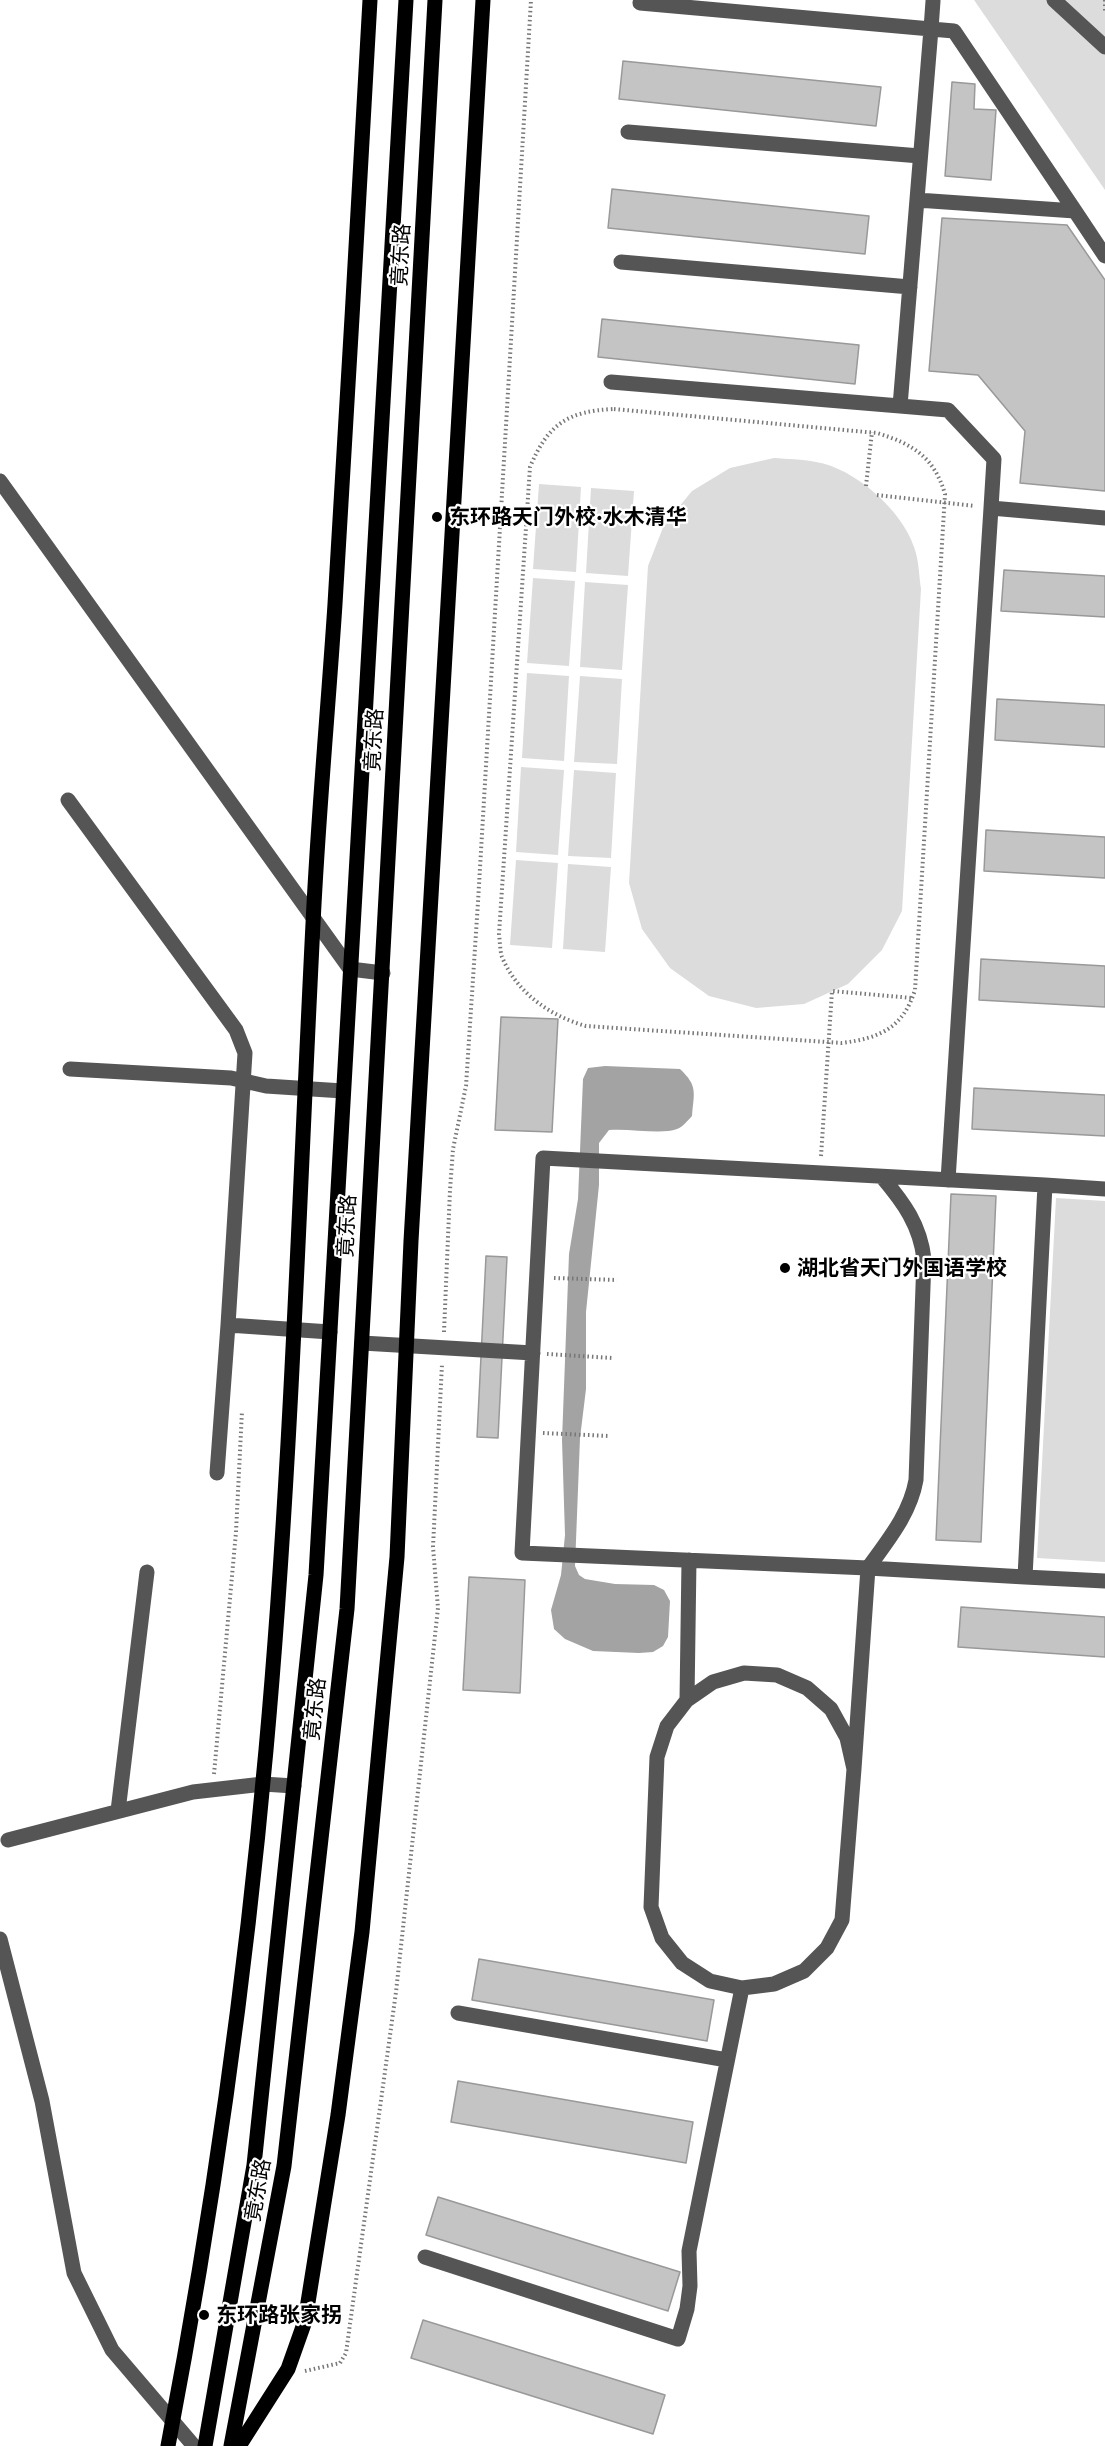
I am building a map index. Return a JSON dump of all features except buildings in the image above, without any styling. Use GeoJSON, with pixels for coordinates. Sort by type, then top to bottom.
{"type":"FeatureCollection","features":[{"type":"Feature","properties":{"kind":"main road"},"geometry":{"type":"LineString","coordinates":[[168,2446],[227,2091],[263,1784],[276,1622],[306,1089],[313,918],[336,595],[370,0]]}},
{"type":"Feature","properties":{"kind":"main road","name":"竟东路"},"geometry":{"type":"LineString","coordinates":[[204,2446],[254,2165],[316,1575],[406,0]]}},
{"type":"Feature","properties":{"kind":"main road","name":"竟东路"},"geometry":{"type":"LineString","coordinates":[[231,2446],[284,2166],[347,1609],[435,0]]}},
{"type":"Feature","properties":{"kind":"main road"},"geometry":{"type":"LineString","coordinates":[[239,2446],[284,2376],[296,2350],[305,2321],[338,2115],[362,1932],[397,1557],[406,1346],[483,0]]}},
{"type":"Feature","properties":{"kind":"street"},"geometry":{"type":"LineString","coordinates":[[1054,0],[1105,47]]}},
{"type":"Feature","properties":{"kind":"street"},"geometry":{"type":"LineString","coordinates":[[900,406],[933,1]]}},
{"type":"Feature","properties":{"kind":"street"},"geometry":{"type":"LineString","coordinates":[[933,1],[1105,256]]}},
{"type":"Feature","properties":{"kind":"street"},"geometry":{"type":"LineString","coordinates":[[640,3],[954,31]]}},
{"type":"Feature","properties":{"kind":"street"},"geometry":{"type":"LineString","coordinates":[[628,132],[920,156]]}},
{"type":"Feature","properties":{"kind":"street"},"geometry":{"type":"LineString","coordinates":[[916,200],[1075,211]]}},
{"type":"Feature","properties":{"kind":"street"},"geometry":{"type":"LineString","coordinates":[[621,262],[910,287]]}},
{"type":"Feature","properties":{"kind":"street"},"geometry":{"type":"LineString","coordinates":[[610,382],[948,410],[994,459],[948,1180]]}},
{"type":"Feature","properties":{"kind":"street"},"geometry":{"type":"LineString","coordinates":[[0,482],[350,969],[383,973]]}},
{"type":"Feature","properties":{"kind":"street"},"geometry":{"type":"LineString","coordinates":[[991,508],[1105,518]]}},
{"type":"Feature","properties":{"kind":"street"},"geometry":{"type":"LineString","coordinates":[[68,800],[236,1030],[245,1053],[217,1473]]}},
{"type":"Feature","properties":{"kind":"street"},"geometry":{"type":"LineString","coordinates":[[70,1069],[231,1078],[266,1086],[343,1091]]}},
{"type":"Feature","properties":{"kind":"street"},"geometry":{"type":"LineString","coordinates":[[1105,1189],[543,1158],[522,1553],[1105,1581]]}},
{"type":"Feature","properties":{"kind":"street"},"geometry":{"type":"LineString","coordinates":[[854,1769],[848,1738],[831,1709],[807,1688],[777,1675],[744,1673],[713,1682],[687,1700],[667,1726],[657,1757],[651,1907],[662,1938],[682,1963],[710,1981],[742,1988],[774,1984],[804,1971],[827,1948],[842,1920],[854,1769],[868,1568],[907,1512],[916,1480],[924,1259],[916,1225],[908,1210],[882,1177]]}},
{"type":"Feature","properties":{"kind":"street"},"geometry":{"type":"LineString","coordinates":[[1025,1577],[1045,1185]]}},
{"type":"Feature","properties":{"kind":"street"},"geometry":{"type":"LineString","coordinates":[[228,1325],[330,1332]]}},
{"type":"Feature","properties":{"kind":"street"},"geometry":{"type":"LineString","coordinates":[[362,1343],[532,1353]]}},
{"type":"Feature","properties":{"kind":"street"},"geometry":{"type":"LineString","coordinates":[[687,1700],[688,1560]]}},
{"type":"Feature","properties":{"kind":"street"},"geometry":{"type":"LineString","coordinates":[[118,1812],[147,1572]]}},
{"type":"Feature","properties":{"kind":"street"},"geometry":{"type":"LineString","coordinates":[[9,1840],[193,1792],[263,1784],[294,1786]]}},
{"type":"Feature","properties":{"kind":"street"},"geometry":{"type":"LineString","coordinates":[[0,1939],[42,2101],[74,2273],[112,2350],[194,2446]]}},
{"type":"Feature","properties":{"kind":"street"},"geometry":{"type":"LineString","coordinates":[[425,2257],[678,2339],[687,2309],[690,2286],[689,2251],[742,1988]]}},
{"type":"Feature","properties":{"kind":"street"},"geometry":{"type":"LineString","coordinates":[[458,2013],[727,2060]]}},
{"type":"Feature","properties":{"kind":"path"},"geometry":{"type":"LineString","coordinates":[[284,2376],[340,2363],[346,2353],[396,1992],[438,1608],[433,1547],[450,1190],[453,1149],[466,1086],[531,0]]}},
{"type":"Feature","properties":{"kind":"path"},"geometry":{"type":"LineString","coordinates":[[1105,0],[1105,13]]}},
{"type":"Feature","properties":{"kind":"path"},"geometry":{"type":"LineString","coordinates":[[614,409],[872,432],[913,447],[925,457],[941,481],[945,494],[915,990],[909,1008],[882,1034],[865,1040],[842,1043],[586,1026],[563,1019],[540,1005],[524,990],[501,955],[499,934],[528,487],[530,467],[539,446],[552,430],[569,417],[588,411],[614,409]]}},
{"type":"Feature","properties":{"kind":"path"},"geometry":{"type":"LineString","coordinates":[[866,486],[872,432]]}},
{"type":"Feature","properties":{"kind":"path"},"geometry":{"type":"LineString","coordinates":[[877,495],[991,508]]}},
{"type":"Feature","properties":{"kind":"path"},"geometry":{"type":"LineString","coordinates":[[820,1173],[832,991],[912,998]]}},
{"type":"Feature","properties":{"kind":"path"},"geometry":{"type":"LineString","coordinates":[[537,1277],[616,1280]]}},
{"type":"Feature","properties":{"kind":"path"},"geometry":{"type":"LineString","coordinates":[[532,1353],[612,1358]]}},
{"type":"Feature","properties":{"kind":"path"},"geometry":{"type":"LineString","coordinates":[[529,1432],[609,1436]]}},
{"type":"Feature","properties":{"kind":"shaded area"},"geometry":{"type":"Polygon","coordinates":[[[974,0],[1105,0],[1105,190],[974,0]]]}},
{"type":"Feature","properties":{"kind":"shaded area"},"geometry":{"type":"Polygon","coordinates":[[[774,458],[805,460],[831,466],[861,482],[875,493],[888,505],[908,533],[917,557],[921,589],[902,911],[882,950],[848,984],[804,1004],[756,1008],[709,996],[670,968],[642,929],[629,883],[648,566],[664,525],[692,491],[730,468],[774,458]]]}},
{"type":"Feature","properties":{"kind":"shaded area"},"geometry":{"type":"Polygon","coordinates":[[[539,484],[581,487],[576,572],[533,569],[539,484]]]}},
{"type":"Feature","properties":{"kind":"shaded area"},"geometry":{"type":"Polygon","coordinates":[[[591,488],[634,491],[628,576],[586,573],[591,488]]]}},
{"type":"Feature","properties":{"kind":"shaded area"},"geometry":{"type":"Polygon","coordinates":[[[533,578],[575,581],[569,666],[527,663],[533,578]]]}},
{"type":"Feature","properties":{"kind":"shaded area"},"geometry":{"type":"Polygon","coordinates":[[[585,582],[628,585],[622,670],[580,667],[585,582]]]}},
{"type":"Feature","properties":{"kind":"shaded area"},"geometry":{"type":"Polygon","coordinates":[[[527,673],[569,676],[564,761],[522,758],[527,673]]]}},
{"type":"Feature","properties":{"kind":"shaded area"},"geometry":{"type":"Polygon","coordinates":[[[580,676],[622,679],[617,764],[574,762],[580,676]]]}},
{"type":"Feature","properties":{"kind":"shaded area"},"geometry":{"type":"Polygon","coordinates":[[[521,767],[564,770],[558,855],[516,852],[521,767]]]}},
{"type":"Feature","properties":{"kind":"shaded area"},"geometry":{"type":"Polygon","coordinates":[[[574,770],[616,773],[611,858],[568,856],[574,770]]]}},
{"type":"Feature","properties":{"kind":"shaded area"},"geometry":{"type":"Polygon","coordinates":[[[516,860],[558,863],[552,948],[510,945],[516,860]]]}},
{"type":"Feature","properties":{"kind":"shaded area"},"geometry":{"type":"Polygon","coordinates":[[[568,864],[611,867],[605,952],[563,949],[568,864]]]}},
{"type":"Feature","properties":{"kind":"shaded area"},"geometry":{"type":"Polygon","coordinates":[[[605,1066],[680,1069],[690,1080],[694,1090],[692,1116],[679,1128],[670,1131],[609,1130],[599,1143],[599,1185],[586,1312],[586,1389],[580,1438],[575,1566],[579,1575],[585,1579],[615,1584],[654,1585],[664,1590],[670,1601],[668,1637],[663,1646],[653,1652],[639,1653],[593,1651],[565,1639],[554,1629],[551,1610],[561,1575],[565,1535],[562,1440],[569,1254],[578,1199],[583,1079],[588,1068],[605,1066]]]}},
{"type":"Feature","properties":{"kind":"shaded area"},"geometry":{"type":"Polygon","coordinates":[[[1056,1198],[1105,1201],[1105,1562],[1037,1558],[1056,1198]]]}},
{"type":"Feature","properties":{"kind":"place","name":"东环路天门外校·水木清华"},"geometry":{"type":"Point","coordinates":[437,517]}},
{"type":"Feature","properties":{"kind":"place","name":"湖北省天门外国语学校"},"geometry":{"type":"Point","coordinates":[785,1268]}},
{"type":"Feature","properties":{"kind":"place","name":"东环路张家拐"},"geometry":{"type":"Point","coordinates":[204,2315]}}]}
